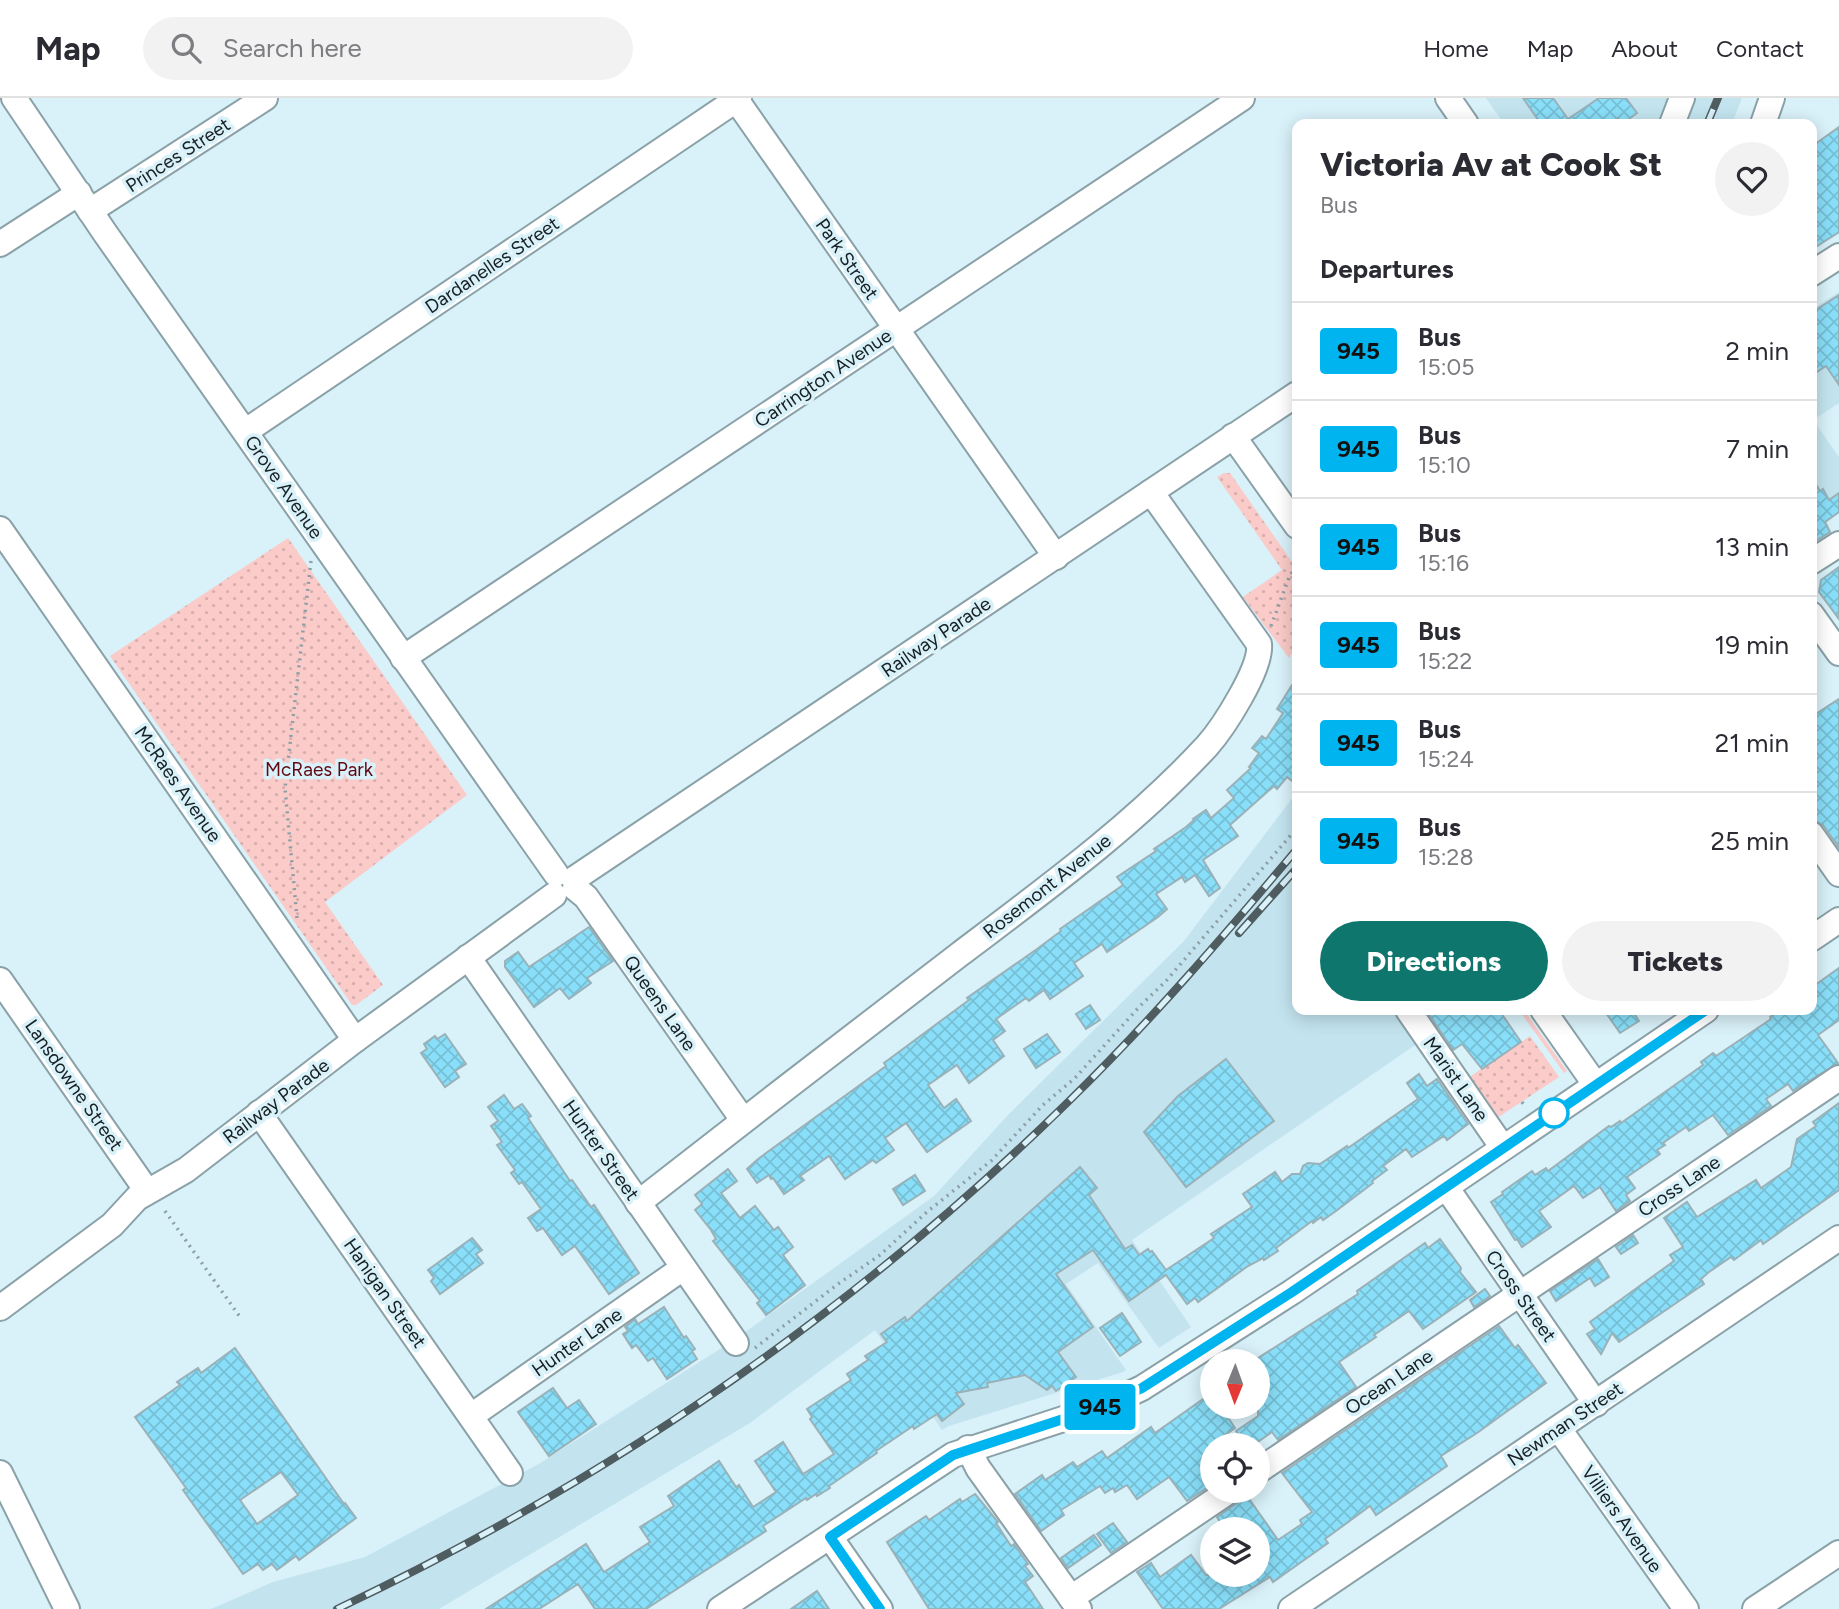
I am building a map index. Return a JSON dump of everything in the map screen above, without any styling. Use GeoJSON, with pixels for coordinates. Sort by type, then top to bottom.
{"type":"FeatureCollection","features":[{"type":"Feature","properties":{"kind":"street","name":"Grove Avenue"},"geometry":{"type":"LineString","coordinates":[[14,98],[324,544],[565,884]]}},
{"type":"Feature","properties":{"kind":"street","name":"Princes Street"},"geometry":{"type":"LineString","coordinates":[[0,244],[85,202],[265,98]]}},
{"type":"Feature","properties":{"kind":"street","name":"Carrington Avenue"},"geometry":{"type":"LineString","coordinates":[[404,658],[1242,98]]}},
{"type":"Feature","properties":{"kind":"street"},"geometry":{"type":"LineString","coordinates":[[1448,98],[1463,119]]}},
{"type":"Feature","properties":{"kind":"street"},"geometry":{"type":"LineString","coordinates":[[1674,119],[1682,98]]}},
{"type":"Feature","properties":{"kind":"street"},"geometry":{"type":"LineString","coordinates":[[1765,119],[1772,98]]}},
{"type":"Feature","properties":{"kind":"street","name":"Park Street"},"geometry":{"type":"LineString","coordinates":[[737,99],[1056,557]]}},
{"type":"Feature","properties":{"kind":"street","name":"Dardanelles Street"},"geometry":{"type":"LineString","coordinates":[[246,431],[737,99]]}},
{"type":"Feature","properties":{"kind":"street"},"geometry":{"type":"LineString","coordinates":[[1817,270],[1839,256]]}},
{"type":"Feature","properties":{"kind":"street","name":"Railway Parade"},"geometry":{"type":"LineString","coordinates":[[0,1308],[112,1225],[137,1198],[186,1170],[565,884],[1292,397]]}},
{"type":"Feature","properties":{"kind":"street"},"geometry":{"type":"LineString","coordinates":[[1233,436],[1292,519]]}},
{"type":"Feature","properties":{"kind":"street","name":"Rosemont Avenue"},"geometry":{"type":"LineString","coordinates":[[638,1203],[1095,851],[1170,783],[1220,729],[1258,664],[1259,644],[1151,492]]}},
{"type":"Feature","properties":{"kind":"street","name":"McRaes Avenue"},"geometry":{"type":"LineString","coordinates":[[0,529],[355,1040]]}},
{"type":"Feature","properties":{"kind":"street"},"geometry":{"type":"LineString","coordinates":[[1817,558],[1839,544]]}},
{"type":"Feature","properties":{"kind":"street"},"geometry":{"type":"LineString","coordinates":[[1817,627],[1839,653]]}},
{"type":"Feature","properties":{"kind":"street"},"geometry":{"type":"LineString","coordinates":[[1817,843],[1839,874]]}},
{"type":"Feature","properties":{"kind":"street","name":"Queens Lane"},"geometry":{"type":"LineString","coordinates":[[565,884],[586,897],[743,1121]]}},
{"type":"Feature","properties":{"kind":"street"},"geometry":{"type":"LineString","coordinates":[[1817,935],[1839,920]]}},
{"type":"Feature","properties":{"kind":"street","name":"Hunter Street"},"geometry":{"type":"LineString","coordinates":[[468,957],[683,1268],[743,1347]]}},
{"type":"Feature","properties":{"kind":"street","name":"Lansdowne Street"},"geometry":{"type":"LineString","coordinates":[[0,980],[147,1191]]}},
{"type":"Feature","properties":{"kind":"street","name":"Marist Lane"},"geometry":{"type":"LineString","coordinates":[[1411,1015],[1503,1148]]}},
{"type":"Feature","properties":{"kind":"street"},"geometry":{"type":"LineString","coordinates":[[1547,1015],[1595,1084]]}},
{"type":"Feature","properties":{"kind":"street"},"geometry":{"type":"LineString","coordinates":[[720,1609],[953,1455],[1106,1405],[1142,1388],[1292,1292],[1698,1015]]}},
{"type":"Feature","properties":{"kind":"street","name":"Cross Lane"},"geometry":{"type":"LineString","coordinates":[[1519,1294],[1839,1078]]}},
{"type":"Feature","properties":{"kind":"street","name":"Hanigan Street"},"geometry":{"type":"LineString","coordinates":[[259,1113],[510,1472]]}},
{"type":"Feature","properties":{"kind":"street","name":"Cross Street"},"geometry":{"type":"LineString","coordinates":[[1446,1187],[1596,1404]]}},
{"type":"Feature","properties":{"kind":"street","name":"Newman Street"},"geometry":{"type":"LineString","coordinates":[[1291,1609],[1839,1238]]}},
{"type":"Feature","properties":{"kind":"street","name":"Hunter Lane"},"geometry":{"type":"LineString","coordinates":[[471,1416],[683,1268]]}},
{"type":"Feature","properties":{"kind":"street","name":"Ocean Lane"},"geometry":{"type":"LineString","coordinates":[[1270,1463],[1519,1294]]}},
{"type":"Feature","properties":{"kind":"street","name":"Villiers Avenue"},"geometry":{"type":"LineString","coordinates":[[1559,1429],[1686,1609]]}},
{"type":"Feature","properties":{"kind":"street"},"geometry":{"type":"LineString","coordinates":[[968,1448],[978,1468],[1075,1603],[1212,1503]]}},
{"type":"Feature","properties":{"kind":"street"},"geometry":{"type":"LineString","coordinates":[[0,1473],[67,1609]]}},
{"type":"Feature","properties":{"kind":"street"},"geometry":{"type":"LineString","coordinates":[[830,1537],[880,1609]]}},
{"type":"Feature","properties":{"kind":"street"},"geometry":{"type":"LineString","coordinates":[[1755,1609],[1839,1553]]}},
{"type":"Feature","properties":{"kind":"path"},"geometry":{"type":"LineString","coordinates":[[288,943],[299,934],[286,808],[286,765],[313,552],[324,544]]}},
{"type":"Feature","properties":{"kind":"path"},"geometry":{"type":"LineString","coordinates":[[1274,620],[1292,573]]}},
{"type":"Feature","properties":{"kind":"path"},"geometry":{"type":"LineString","coordinates":[[743,1347],[880,1255],[928,1210],[991,1161],[1043,1105],[1075,1079],[1166,981],[1292,834]]}},
{"type":"Feature","properties":{"kind":"path"},"geometry":{"type":"LineString","coordinates":[[165,1211],[240,1317]]}},
{"type":"Feature","properties":{"kind":"shaded area"},"geometry":{"type":"Polygon","coordinates":[[[1486,98],[1742,98],[1734,119],[1501,119],[1486,98]]]}},
{"type":"Feature","properties":{"kind":"shaded area"},"geometry":{"type":"Polygon","coordinates":[[[1839,292],[1839,403],[1817,417],[1817,306],[1839,292]]]}},
{"type":"Feature","properties":{"kind":"shaded area"},"geometry":{"type":"Polygon","coordinates":[[[1817,426],[1839,457],[1839,512],[1817,526],[1817,426]]]}},
{"type":"Feature","properties":{"kind":"shaded area"},"geometry":{"type":"Polygon","coordinates":[[[1292,799],[1292,1015],[1402,1015],[1421,1041],[1132,1240],[1191,1327],[1159,1348],[1098,1263],[1066,1284],[1126,1370],[1123,1372],[942,1430],[875,1330],[750,1423],[439,1609],[211,1609],[273,1582],[365,1557],[537,1465],[734,1340],[934,1196],[1008,1115],[1184,941],[1292,799]]]}},
{"type":"Feature","properties":{"kind":"green space"},"geometry":{"type":"Polygon","coordinates":[[[1230,473],[1292,562],[1292,653],[1289,658],[1243,597],[1282,570],[1217,477],[1230,473]]]}},
{"type":"Feature","properties":{"kind":"green space","name":"McRaes Park"},"geometry":{"type":"Polygon","coordinates":[[[288,538],[467,795],[325,902],[383,985],[356,1005],[352,1005],[110,656],[288,538]]]}},
{"type":"Feature","properties":{"kind":"green space"},"geometry":{"type":"Polygon","coordinates":[[[1523,1015],[1528,1015],[1567,1071],[1564,1073],[1523,1015]]]}},
{"type":"Feature","properties":{"kind":"green space"},"geometry":{"type":"Polygon","coordinates":[[[1530,1036],[1559,1077],[1494,1120],[1465,1080],[1530,1036]]]}},
{"type":"Feature","properties":{"kind":"building"},"geometry":{"type":"Polygon","coordinates":[[[1523,98],[1553,98],[1568,119],[1538,119],[1523,98]]]}},
{"type":"Feature","properties":{"kind":"building"},"geometry":{"type":"Polygon","coordinates":[[[1599,98],[1626,98],[1637,113],[1629,119],[1568,119],[1599,98]]]}},
{"type":"Feature","properties":{"kind":"building"},"geometry":{"type":"Polygon","coordinates":[[[1839,127],[1839,232],[1817,246],[1817,143],[1839,127]]]}},
{"type":"Feature","properties":{"kind":"building"},"geometry":{"type":"Polygon","coordinates":[[[1839,295],[1839,385],[1826,366],[1817,372],[1817,309],[1839,295]]]}},
{"type":"Feature","properties":{"kind":"building"},"geometry":{"type":"Polygon","coordinates":[[[1817,486],[1820,491],[1823,489],[1829,500],[1839,493],[1839,512],[1825,522],[1830,532],[1817,540],[1817,486]]]}},
{"type":"Feature","properties":{"kind":"building"},"geometry":{"type":"Polygon","coordinates":[[[1839,567],[1839,619],[1819,592],[1821,580],[1839,567]]]}},
{"type":"Feature","properties":{"kind":"building"},"geometry":{"type":"Polygon","coordinates":[[[1292,685],[1292,781],[1287,777],[1277,789],[1274,786],[1230,825],[1238,836],[1203,860],[1220,888],[1209,896],[1195,875],[1185,882],[1182,877],[1156,894],[1167,909],[1158,917],[1107,952],[1102,944],[1074,963],[1083,976],[1050,999],[1044,990],[1029,1001],[1026,998],[996,1019],[1005,1031],[993,1040],[1004,1056],[969,1083],[957,1065],[928,1085],[944,1108],[956,1099],[971,1121],[927,1152],[906,1123],[885,1138],[894,1150],[845,1179],[829,1156],[800,1176],[804,1180],[784,1194],[769,1175],[757,1183],[747,1169],[758,1159],[886,1066],[884,1063],[969,1000],[967,998],[1123,885],[1117,877],[1156,851],[1154,849],[1193,819],[1206,810],[1211,818],[1234,798],[1227,790],[1251,768],[1249,767],[1259,753],[1252,748],[1262,736],[1266,739],[1283,713],[1277,709],[1292,685]]]}},
{"type":"Feature","properties":{"kind":"building"},"geometry":{"type":"Polygon","coordinates":[[[1839,699],[1839,848],[1823,825],[1817,822],[1817,713],[1839,699]]]}},
{"type":"Feature","properties":{"kind":"building"},"geometry":{"type":"Polygon","coordinates":[[[589,927],[613,961],[587,978],[591,983],[569,999],[560,988],[534,1007],[505,967],[505,961],[518,952],[529,967],[589,927]]]}},
{"type":"Feature","properties":{"kind":"building"},"geometry":{"type":"Polygon","coordinates":[[[1839,968],[1839,1020],[1818,1035],[1838,1063],[1793,1091],[1788,1084],[1766,1099],[1771,1106],[1728,1135],[1713,1115],[1689,1131],[1686,1127],[1663,1143],[1665,1145],[1657,1150],[1660,1154],[1627,1177],[1635,1188],[1626,1195],[1630,1201],[1616,1211],[1600,1187],[1583,1198],[1574,1186],[1539,1211],[1551,1227],[1522,1247],[1517,1239],[1515,1240],[1491,1202],[1503,1194],[1502,1192],[1532,1171],[1535,1175],[1546,1168],[1548,1171],[1609,1126],[1620,1121],[1621,1123],[1703,1065],[1701,1062],[1713,1053],[1716,1056],[1771,1019],[1773,1015],[1817,1015],[1817,984],[1839,968]]]}},
{"type":"Feature","properties":{"kind":"building"},"geometry":{"type":"Polygon","coordinates":[[[1090,1005],[1100,1020],[1086,1029],[1076,1014],[1090,1005]]]}},
{"type":"Feature","properties":{"kind":"building"},"geometry":{"type":"Polygon","coordinates":[[[1429,1015],[1502,1015],[1521,1042],[1482,1069],[1462,1044],[1453,1050],[1429,1015]]]}},
{"type":"Feature","properties":{"kind":"building"},"geometry":{"type":"Polygon","coordinates":[[[1607,1015],[1635,1015],[1639,1021],[1620,1033],[1607,1015]]]}},
{"type":"Feature","properties":{"kind":"building"},"geometry":{"type":"Polygon","coordinates":[[[445,1034],[466,1064],[455,1071],[459,1077],[445,1087],[421,1053],[427,1049],[424,1044],[435,1036],[437,1039],[445,1034]]]}},
{"type":"Feature","properties":{"kind":"building"},"geometry":{"type":"Polygon","coordinates":[[[1047,1034],[1060,1052],[1036,1068],[1024,1049],[1047,1034]]]}},
{"type":"Feature","properties":{"kind":"building"},"geometry":{"type":"Polygon","coordinates":[[[1226,1059],[1274,1121],[1186,1187],[1144,1132],[1178,1096],[1226,1059]]]}},
{"type":"Feature","properties":{"kind":"building"},"geometry":{"type":"Polygon","coordinates":[[[1419,1074],[1427,1086],[1437,1079],[1468,1124],[1447,1140],[1444,1136],[1412,1157],[1406,1149],[1383,1166],[1387,1170],[1372,1181],[1373,1183],[1336,1211],[1323,1220],[1321,1217],[1313,1223],[1312,1221],[1276,1248],[1278,1251],[1248,1266],[1198,1302],[1195,1298],[1187,1304],[1166,1275],[1129,1301],[1093,1250],[1056,1274],[1093,1327],[1058,1352],[1076,1377],[1056,1391],[1052,1386],[1047,1390],[1025,1375],[987,1383],[988,1387],[956,1393],[964,1404],[942,1421],[937,1414],[914,1429],[913,1426],[829,1486],[830,1488],[817,1496],[816,1494],[807,1500],[806,1498],[763,1526],[766,1531],[646,1609],[595,1609],[578,1584],[539,1609],[486,1609],[586,1544],[604,1572],[650,1542],[640,1527],[674,1506],[668,1496],[719,1461],[753,1507],[776,1492],[755,1461],[783,1442],[803,1474],[834,1454],[810,1419],[812,1417],[807,1409],[851,1380],[847,1374],[868,1360],[865,1356],[887,1342],[881,1334],[905,1317],[907,1321],[1080,1167],[1097,1188],[1089,1195],[1125,1249],[1132,1245],[1139,1255],[1148,1249],[1152,1251],[1166,1270],[1214,1238],[1211,1234],[1252,1207],[1243,1194],[1275,1172],[1282,1182],[1292,1174],[1300,1174],[1303,1166],[1308,1163],[1320,1164],[1347,1146],[1348,1148],[1418,1099],[1407,1083],[1419,1074]]]}},
{"type":"Feature","properties":{"kind":"building"},"geometry":{"type":"Polygon","coordinates":[[[504,1095],[514,1109],[522,1104],[531,1116],[528,1118],[570,1181],[572,1180],[591,1207],[594,1205],[639,1273],[609,1294],[575,1246],[562,1255],[543,1228],[537,1231],[528,1218],[541,1209],[522,1182],[519,1184],[511,1173],[515,1170],[497,1145],[502,1142],[491,1126],[498,1121],[488,1107],[504,1095]]]}},
{"type":"Feature","properties":{"kind":"building"},"geometry":{"type":"Polygon","coordinates":[[[1839,1103],[1839,1190],[1763,1244],[1761,1240],[1734,1260],[1731,1257],[1709,1272],[1701,1279],[1704,1284],[1619,1342],[1612,1333],[1601,1354],[1587,1334],[1595,1329],[1590,1322],[1674,1261],[1670,1255],[1683,1247],[1664,1218],[1687,1202],[1697,1217],[1756,1180],[1761,1188],[1791,1167],[1797,1139],[1816,1126],[1813,1122],[1839,1103]]]}},
{"type":"Feature","properties":{"kind":"building"},"geometry":{"type":"Polygon","coordinates":[[[728,1169],[737,1181],[721,1193],[740,1218],[755,1206],[774,1230],[778,1227],[793,1247],[783,1255],[805,1285],[766,1315],[757,1303],[760,1301],[713,1241],[716,1239],[711,1230],[695,1210],[702,1204],[695,1195],[728,1169]]]}},
{"type":"Feature","properties":{"kind":"building"},"geometry":{"type":"Polygon","coordinates":[[[915,1175],[925,1191],[903,1205],[893,1189],[915,1175]]]}},
{"type":"Feature","properties":{"kind":"building"},"geometry":{"type":"Polygon","coordinates":[[[1633,1235],[1638,1243],[1621,1254],[1616,1247],[1633,1235]]]}},
{"type":"Feature","properties":{"kind":"building"},"geometry":{"type":"Polygon","coordinates":[[[472,1238],[482,1250],[476,1254],[483,1263],[440,1294],[431,1281],[434,1278],[428,1270],[472,1238]]]}},
{"type":"Feature","properties":{"kind":"building"},"geometry":{"type":"Polygon","coordinates":[[[1440,1239],[1476,1292],[1423,1329],[1409,1311],[1374,1335],[1376,1337],[1339,1362],[1356,1387],[1278,1440],[1272,1432],[1237,1433],[1236,1431],[1254,1419],[1270,1419],[1270,1350],[1358,1294],[1357,1291],[1425,1243],[1428,1248],[1440,1239]]]}},
{"type":"Feature","properties":{"kind":"building"},"geometry":{"type":"Polygon","coordinates":[[[1598,1259],[1609,1277],[1595,1286],[1590,1278],[1556,1301],[1550,1291],[1598,1259]]]}},
{"type":"Feature","properties":{"kind":"building"},"geometry":{"type":"Polygon","coordinates":[[[1485,1289],[1490,1296],[1474,1307],[1470,1300],[1485,1289]]]}},
{"type":"Feature","properties":{"kind":"building"},"geometry":{"type":"Polygon","coordinates":[[[664,1307],[684,1338],[686,1336],[695,1349],[692,1351],[697,1359],[667,1379],[653,1358],[648,1361],[636,1345],[632,1348],[623,1334],[628,1331],[625,1327],[635,1319],[638,1324],[664,1307]]]}},
{"type":"Feature","properties":{"kind":"building"},"geometry":{"type":"Polygon","coordinates":[[[1122,1313],[1141,1342],[1120,1356],[1100,1328],[1122,1313]]]}},
{"type":"Feature","properties":{"kind":"building"},"geometry":{"type":"Polygon","coordinates":[[[1499,1326],[1515,1348],[1518,1345],[1546,1383],[1441,1456],[1447,1466],[1376,1515],[1370,1506],[1325,1539],[1328,1543],[1273,1582],[1270,1577],[1270,1529],[1278,1540],[1302,1524],[1300,1520],[1312,1512],[1282,1473],[1499,1326]]]}},
{"type":"Feature","properties":{"kind":"building"},"geometry":{"type":"Polygon","coordinates":[[[235,1348],[356,1518],[299,1560],[296,1556],[277,1570],[272,1564],[263,1570],[258,1564],[243,1574],[135,1417],[180,1385],[177,1382],[198,1368],[201,1373],[235,1348]],[[281,1472],[240,1500],[257,1524],[298,1495],[281,1472]]]}},
{"type":"Feature","properties":{"kind":"building"},"geometry":{"type":"Polygon","coordinates":[[[553,1388],[567,1408],[579,1400],[596,1424],[549,1456],[518,1412],[553,1388]]]}},
{"type":"Feature","properties":{"kind":"building"},"geometry":{"type":"Polygon","coordinates":[[[1200,1401],[1200,1419],[1229,1419],[1235,1428],[1228,1433],[1200,1433],[1200,1492],[1187,1501],[1169,1477],[1137,1499],[1127,1485],[1115,1492],[1113,1488],[1105,1493],[1100,1486],[1061,1510],[1064,1515],[1041,1531],[1015,1494],[1042,1475],[1045,1480],[1073,1462],[1077,1467],[1102,1451],[1107,1458],[1151,1427],[1155,1433],[1200,1401]]]}},
{"type":"Feature","properties":{"kind":"building"},"geometry":{"type":"Polygon","coordinates":[[[975,1494],[998,1522],[996,1523],[1011,1546],[1014,1544],[1028,1564],[1025,1566],[1033,1576],[1025,1582],[1043,1609],[929,1609],[887,1542],[926,1516],[929,1520],[960,1499],[962,1502],[975,1494]]]}},
{"type":"Feature","properties":{"kind":"building"},"geometry":{"type":"Polygon","coordinates":[[[1237,1503],[1252,1503],[1262,1517],[1217,1517],[1237,1503]]]}},
{"type":"Feature","properties":{"kind":"building"},"geometry":{"type":"Polygon","coordinates":[[[1113,1523],[1127,1542],[1111,1553],[1097,1534],[1113,1523]]]}},
{"type":"Feature","properties":{"kind":"building"},"geometry":{"type":"Polygon","coordinates":[[[1094,1535],[1101,1545],[1068,1568],[1061,1558],[1094,1535]]]}},
{"type":"Feature","properties":{"kind":"building"},"geometry":{"type":"Polygon","coordinates":[[[1191,1555],[1200,1567],[1200,1587],[1254,1587],[1219,1609],[1163,1609],[1137,1572],[1151,1563],[1160,1577],[1191,1555]]]}},
{"type":"Feature","properties":{"kind":"building"},"geometry":{"type":"Polygon","coordinates":[[[817,1591],[829,1609],[791,1609],[817,1591]]]}},
{"type":"Feature","properties":{"kind":"railway"},"geometry":{"type":"LineString","coordinates":[[1709,119],[1718,98]]}},
{"type":"Feature","properties":{"kind":"railway"},"geometry":{"type":"LineString","coordinates":[[337,1609],[437,1559],[631,1448],[814,1321],[901,1252],[986,1179],[1068,1102],[1128,1041],[1292,855]]}},
{"type":"Feature","properties":{"kind":"railway"},"geometry":{"type":"LineString","coordinates":[[1239,933],[1292,874]]}},
{"type":"Feature","properties":{"kind":"bus line","name":"945"},"geometry":{"type":"LineString","coordinates":[[880,1609],[830,1537],[953,1455],[1106,1405],[1142,1388],[1292,1292],[1698,1015]]}}]}
